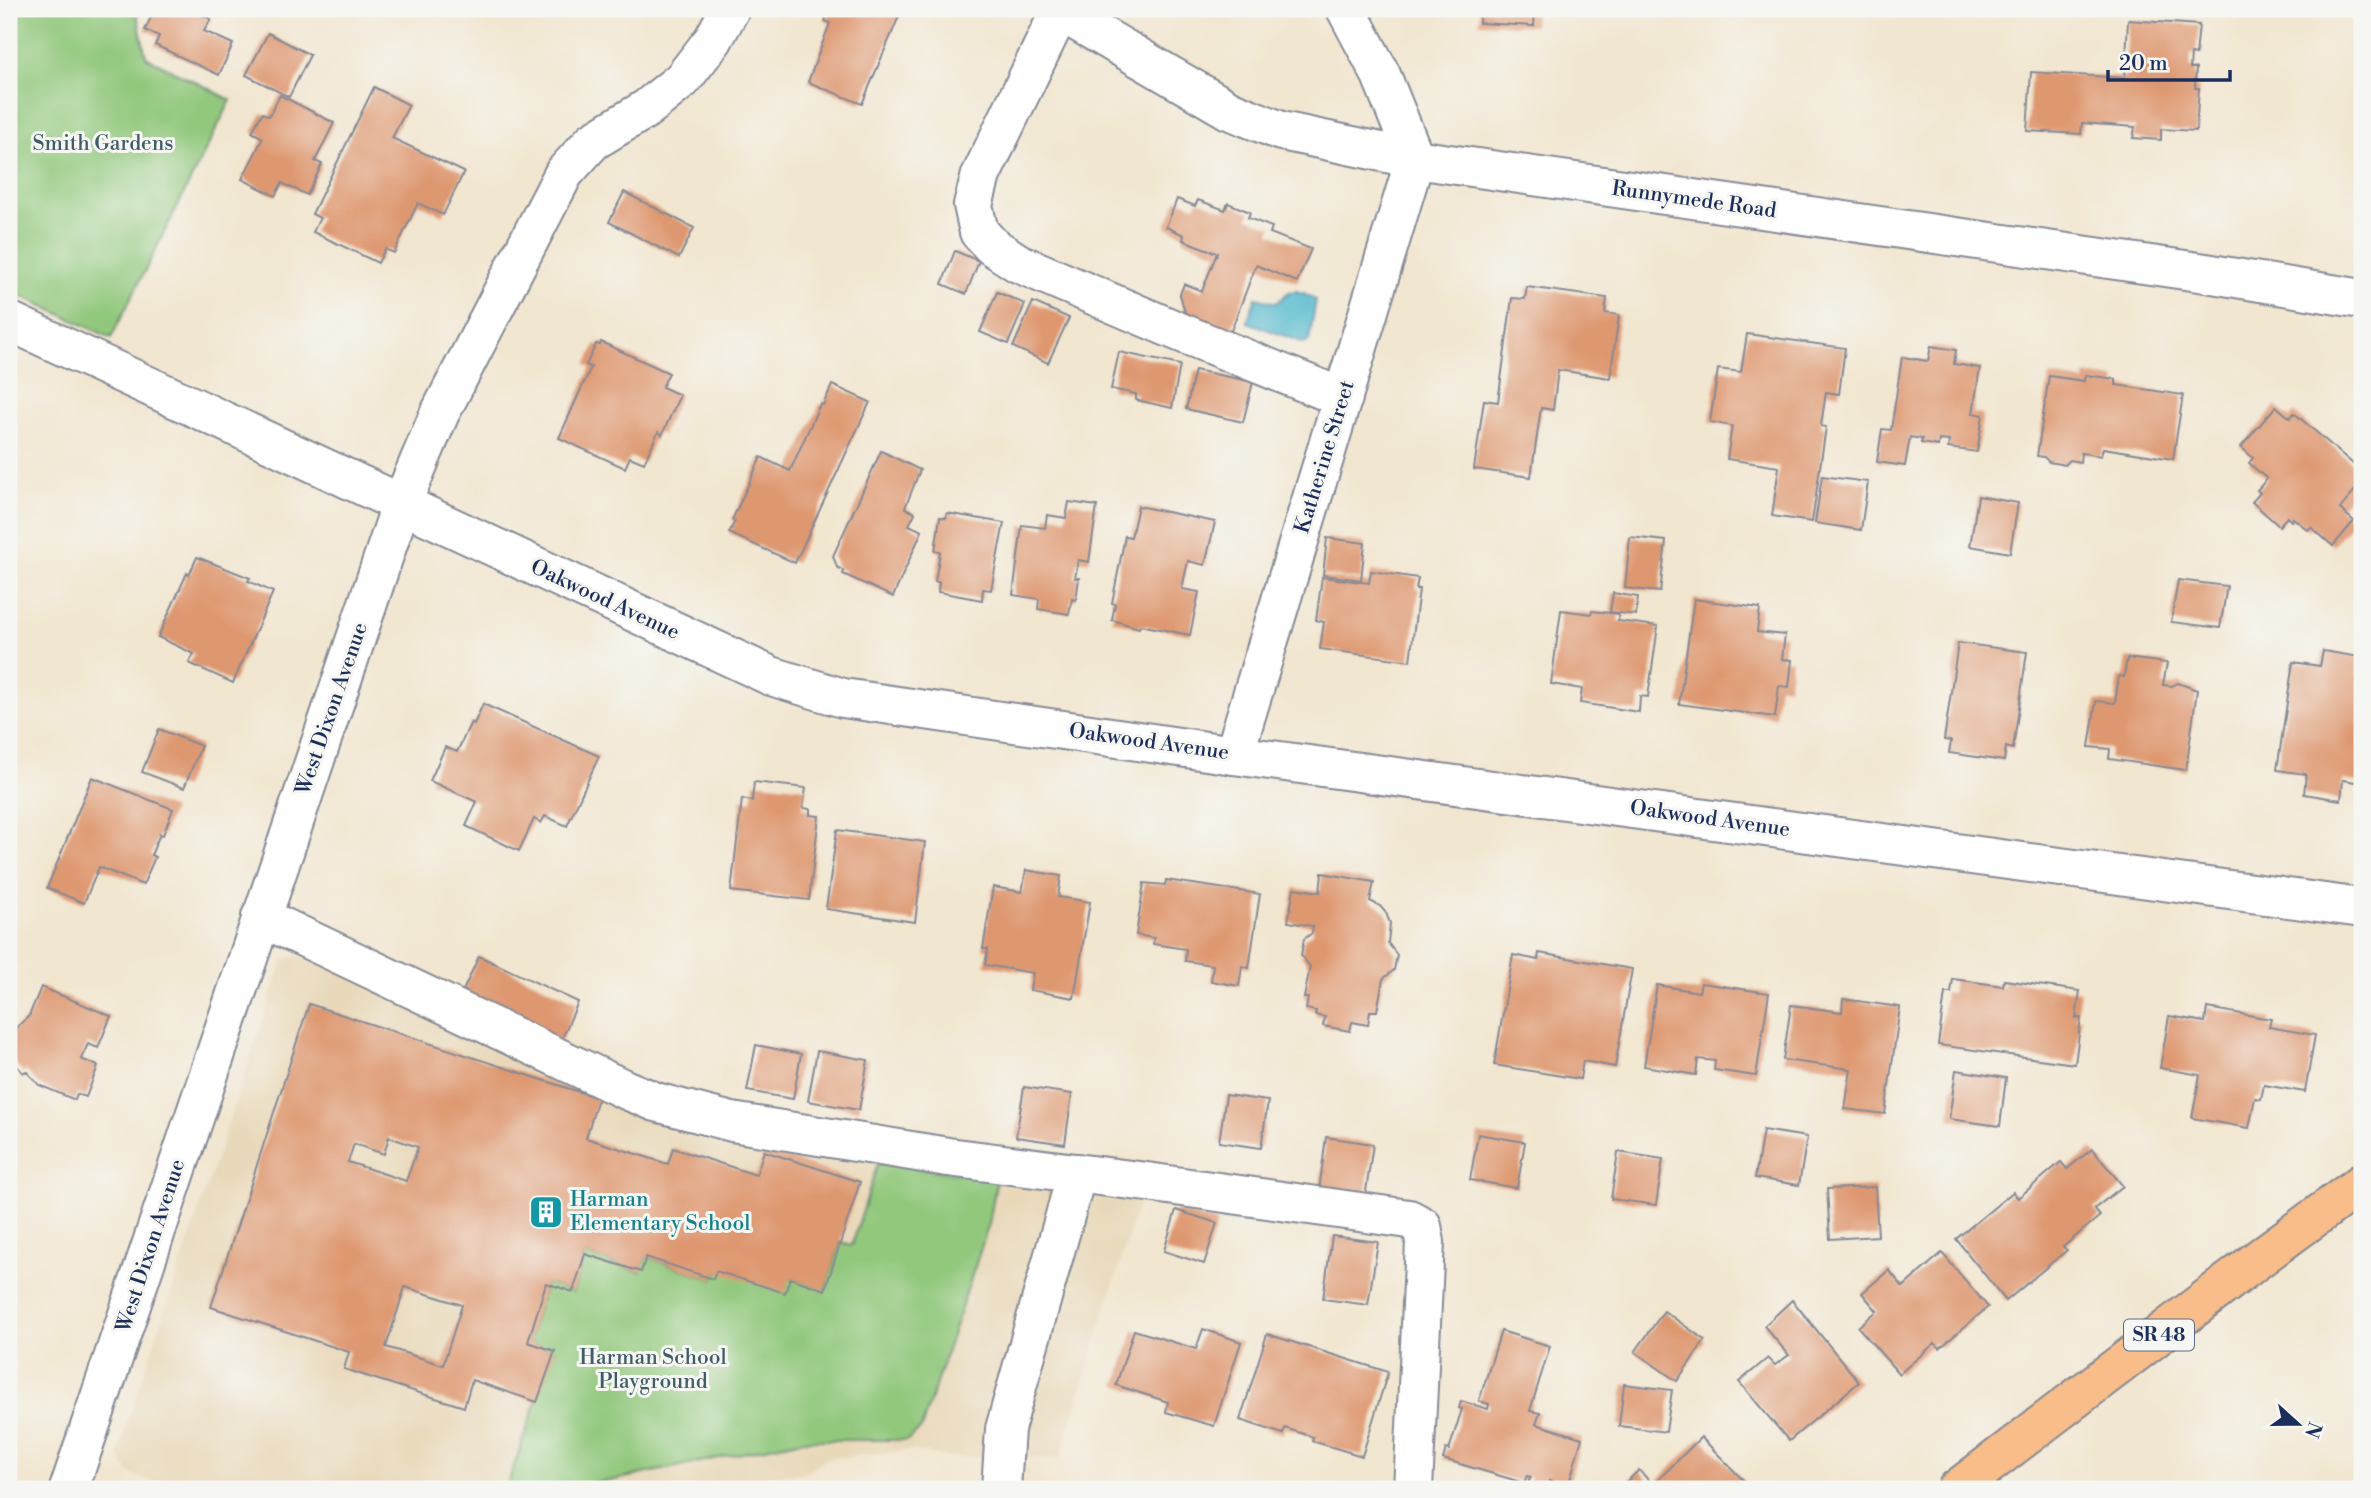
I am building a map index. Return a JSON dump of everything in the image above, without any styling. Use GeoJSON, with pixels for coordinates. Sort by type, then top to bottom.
{"type":"FeatureCollection","features":[{"type":"Feature","properties":{"kind":"main road","name":"SR 48"},"geometry":{"type":"LineString","coordinates":[[1957,1489],[2362,1183]]}},
{"type":"Feature","properties":{"kind":"street","name":"West Dixon Avenue"},"geometry":{"type":"LineString","coordinates":[[69,1489],[401,505],[439,415],[564,173],[593,141],[646,109],[682,80],[713,40],[730,9]]}},
{"type":"Feature","properties":{"kind":"street"},"geometry":{"type":"LineString","coordinates":[[1346,9],[1381,75],[1415,159]]}},
{"type":"Feature","properties":{"kind":"street"},"geometry":{"type":"LineString","coordinates":[[1058,10],[981,175],[973,205],[979,232],[992,246],[1018,263],[1343,398]]}},
{"type":"Feature","properties":{"kind":"street","name":"Runnymede Road"},"geometry":{"type":"LineString","coordinates":[[1058,10],[1229,110],[1281,131],[1415,159],[2206,273],[2362,299]]}},
{"type":"Feature","properties":{"kind":"street","name":"Katherine Street"},"geometry":{"type":"LineString","coordinates":[[1234,755],[1415,159]]}},
{"type":"Feature","properties":{"kind":"street","name":"Oakwood Avenue"},"geometry":{"type":"LineString","coordinates":[[9,321],[771,677],[843,698],[1234,755],[2362,908]]}},
{"type":"Feature","properties":{"kind":"street"},"geometry":{"type":"LineString","coordinates":[[261,917],[624,1089],[656,1102],[732,1122],[948,1157],[1409,1219],[1422,1226],[1425,1242],[1413,1489]]}},
{"type":"Feature","properties":{"kind":"street"},"geometry":{"type":"LineString","coordinates":[[1001,1489],[1005,1429],[1077,1173]]}},
{"type":"Feature","properties":{"kind":"shaded area"},"geometry":{"type":"Polygon","coordinates":[[[299,955],[423,1006],[676,1132],[1140,1198],[1060,1459],[946,1457],[913,1450],[826,1459],[807,1472],[682,1489],[183,1489],[134,1476],[124,1466],[119,1454],[125,1430],[283,960],[299,955]]]}},
{"type":"Feature","properties":{"kind":"green space","name":"Smith Gardens"},"geometry":{"type":"Polygon","coordinates":[[[9,9],[136,9],[146,57],[231,100],[111,338],[9,290],[9,9]]]}},
{"type":"Feature","properties":{"kind":"green space","name":"Harman School Playground"},"geometry":{"type":"Polygon","coordinates":[[[878,1163],[997,1178],[989,1224],[921,1429],[907,1440],[803,1440],[615,1480],[552,1489],[506,1489],[554,1351],[528,1342],[546,1283],[573,1292],[585,1254],[640,1272],[646,1257],[713,1279],[716,1271],[790,1278],[825,1289],[841,1242],[852,1245],[878,1163]]]}},
{"type":"Feature","properties":{"kind":"water"},"geometry":{"type":"Polygon","coordinates":[[[1296,291],[1316,300],[1309,341],[1304,343],[1247,322],[1256,298],[1276,303],[1289,292],[1296,291]]]}},
{"type":"Feature","properties":{"kind":"building"},"geometry":{"type":"Polygon","coordinates":[[[155,9],[190,9],[211,19],[204,31],[233,44],[219,75],[155,45],[159,36],[145,30],[155,9]]]}},
{"type":"Feature","properties":{"kind":"building"},"geometry":{"type":"Polygon","coordinates":[[[829,9],[902,9],[862,104],[808,82],[830,23],[825,21],[829,9]]]}},
{"type":"Feature","properties":{"kind":"building"},"geometry":{"type":"Polygon","coordinates":[[[1480,9],[1535,9],[1534,26],[1479,23],[1480,9]]]}},
{"type":"Feature","properties":{"kind":"building"},"geometry":{"type":"Polygon","coordinates":[[[2128,20],[2199,25],[2196,55],[2191,54],[2190,68],[2196,68],[2195,88],[2199,88],[2196,131],[2161,129],[2161,140],[2133,138],[2135,127],[2082,123],[2081,134],[2027,131],[2031,72],[2125,78],[2128,20]]]}},
{"type":"Feature","properties":{"kind":"building"},"geometry":{"type":"Polygon","coordinates":[[[268,33],[310,55],[289,97],[246,75],[268,33]]]}},
{"type":"Feature","properties":{"kind":"building"},"geometry":{"type":"Polygon","coordinates":[[[374,87],[409,105],[392,138],[464,172],[443,215],[418,203],[394,253],[385,249],[378,263],[313,232],[320,218],[312,214],[374,87]]]}},
{"type":"Feature","properties":{"kind":"building"},"geometry":{"type":"Polygon","coordinates":[[[280,95],[334,123],[315,161],[322,164],[307,195],[282,183],[275,196],[242,179],[263,138],[252,132],[262,113],[269,116],[280,95]]]}},
{"type":"Feature","properties":{"kind":"building"},"geometry":{"type":"Polygon","coordinates":[[[624,192],[694,228],[679,258],[609,222],[624,192]]]}},
{"type":"Feature","properties":{"kind":"building"},"geometry":{"type":"Polygon","coordinates":[[[1177,199],[1195,206],[1198,200],[1225,210],[1228,203],[1250,212],[1248,218],[1272,227],[1270,233],[1311,249],[1297,282],[1256,265],[1229,336],[1187,320],[1180,294],[1184,284],[1202,291],[1217,253],[1183,240],[1184,235],[1166,227],[1177,199]]]}},
{"type":"Feature","properties":{"kind":"building"},"geometry":{"type":"Polygon","coordinates":[[[955,251],[979,261],[966,294],[942,284],[955,251]]]}},
{"type":"Feature","properties":{"kind":"building"},"geometry":{"type":"Polygon","coordinates":[[[1527,287],[1607,298],[1605,313],[1619,315],[1610,378],[1558,370],[1553,410],[1541,408],[1531,477],[1474,469],[1484,400],[1498,402],[1512,298],[1525,299],[1527,287]]]}},
{"type":"Feature","properties":{"kind":"building"},"geometry":{"type":"Polygon","coordinates":[[[997,292],[1025,304],[1008,344],[980,332],[997,292]]]}},
{"type":"Feature","properties":{"kind":"building"},"geometry":{"type":"Polygon","coordinates":[[[1033,302],[1069,318],[1048,363],[1013,347],[1033,302]]]}},
{"type":"Feature","properties":{"kind":"building"},"geometry":{"type":"Polygon","coordinates":[[[1747,334],[1845,348],[1839,394],[1826,392],[1821,426],[1826,427],[1812,522],[1772,516],[1779,467],[1727,459],[1732,426],[1710,422],[1718,369],[1741,372],[1747,334]]]}},
{"type":"Feature","properties":{"kind":"building"},"geometry":{"type":"Polygon","coordinates":[[[601,342],[669,373],[662,387],[680,395],[662,435],[658,432],[644,463],[630,457],[625,468],[559,438],[591,367],[586,365],[596,344],[600,345],[601,342]]]}},
{"type":"Feature","properties":{"kind":"building"},"geometry":{"type":"Polygon","coordinates":[[[1931,346],[1956,350],[1954,364],[1980,368],[1973,413],[1983,415],[1977,452],[1948,448],[1949,441],[1939,440],[1938,446],[1921,443],[1922,439],[1910,437],[1905,466],[1877,462],[1882,429],[1891,430],[1902,357],[1928,361],[1931,346]]]}},
{"type":"Feature","properties":{"kind":"building"},"geometry":{"type":"Polygon","coordinates":[[[1119,352],[1180,365],[1172,408],[1136,400],[1136,394],[1111,389],[1119,352]]]}},
{"type":"Feature","properties":{"kind":"building"},"geometry":{"type":"Polygon","coordinates":[[[1195,370],[1253,382],[1243,422],[1186,409],[1195,370]]]}},
{"type":"Feature","properties":{"kind":"building"},"geometry":{"type":"Polygon","coordinates":[[[2085,375],[2116,379],[2116,385],[2183,395],[2173,459],[2103,448],[2101,456],[2081,453],[2080,462],[2070,460],[2065,465],[2037,456],[2049,376],[2084,381],[2085,375]]]}},
{"type":"Feature","properties":{"kind":"building"},"geometry":{"type":"Polygon","coordinates":[[[832,385],[870,402],[795,563],[729,533],[735,521],[732,520],[761,457],[790,471],[820,404],[823,405],[832,385]]]}},
{"type":"Feature","properties":{"kind":"building"},"geometry":{"type":"Polygon","coordinates":[[[2276,406],[2290,418],[2294,413],[2360,470],[2356,474],[2362,481],[2340,509],[2354,521],[2333,546],[2311,527],[2308,530],[2293,518],[2291,521],[2287,517],[2279,526],[2252,502],[2260,493],[2257,490],[2267,479],[2249,463],[2253,458],[2241,447],[2276,406]]]}},
{"type":"Feature","properties":{"kind":"building"},"geometry":{"type":"Polygon","coordinates":[[[881,451],[920,470],[905,508],[915,513],[909,525],[922,531],[893,597],[843,574],[844,571],[837,567],[833,556],[881,451]]]}},
{"type":"Feature","properties":{"kind":"building"},"geometry":{"type":"Polygon","coordinates":[[[1822,476],[1868,482],[1861,530],[1815,523],[1822,476]]]}},
{"type":"Feature","properties":{"kind":"building"},"geometry":{"type":"Polygon","coordinates":[[[1978,496],[2018,503],[2010,553],[1970,546],[1978,496]]]}},
{"type":"Feature","properties":{"kind":"building"},"geometry":{"type":"Polygon","coordinates":[[[1069,502],[1097,506],[1089,562],[1078,560],[1076,600],[1072,599],[1069,614],[1038,609],[1039,599],[1013,595],[1022,525],[1045,528],[1047,515],[1066,518],[1069,502]]]}},
{"type":"Feature","properties":{"kind":"building"},"geometry":{"type":"Polygon","coordinates":[[[1138,506],[1215,522],[1205,565],[1188,561],[1182,589],[1199,592],[1190,635],[1140,625],[1139,628],[1112,620],[1115,604],[1112,603],[1125,536],[1131,537],[1138,506]]]}},
{"type":"Feature","properties":{"kind":"building"},"geometry":{"type":"Polygon","coordinates":[[[947,513],[1004,523],[991,590],[983,589],[982,600],[938,592],[939,582],[935,582],[940,552],[935,551],[940,517],[946,518],[947,513]]]}},
{"type":"Feature","properties":{"kind":"building"},"geometry":{"type":"Polygon","coordinates":[[[1630,537],[1666,541],[1660,592],[1625,588],[1630,537]]]}},
{"type":"Feature","properties":{"kind":"building"},"geometry":{"type":"Polygon","coordinates":[[[1327,538],[1365,543],[1361,580],[1323,575],[1327,538]]]}},
{"type":"Feature","properties":{"kind":"building"},"geometry":{"type":"Polygon","coordinates":[[[197,557],[250,578],[248,581],[273,592],[233,683],[189,663],[194,654],[158,637],[197,557]]]}},
{"type":"Feature","properties":{"kind":"building"},"geometry":{"type":"Polygon","coordinates":[[[1371,571],[1418,578],[1410,661],[1320,649],[1324,622],[1316,620],[1322,577],[1369,583],[1371,571]]]}},
{"type":"Feature","properties":{"kind":"building"},"geometry":{"type":"Polygon","coordinates":[[[2178,580],[2227,586],[2220,628],[2171,622],[2178,580]]]}},
{"type":"Feature","properties":{"kind":"building"},"geometry":{"type":"Polygon","coordinates":[[[1613,593],[1638,597],[1636,615],[1610,612],[1613,593]]]}},
{"type":"Feature","properties":{"kind":"building"},"geometry":{"type":"Polygon","coordinates":[[[1694,599],[1760,608],[1757,632],[1785,635],[1782,659],[1792,660],[1789,687],[1779,686],[1775,717],[1679,704],[1694,599]]]}},
{"type":"Feature","properties":{"kind":"building"},"geometry":{"type":"Polygon","coordinates":[[[1561,610],[1619,614],[1618,621],[1658,626],[1648,697],[1640,696],[1639,712],[1580,703],[1582,689],[1551,684],[1561,610]]]}},
{"type":"Feature","properties":{"kind":"building"},"geometry":{"type":"Polygon","coordinates":[[[1958,643],[2027,652],[2013,749],[2006,747],[2004,761],[1949,753],[1951,741],[1944,740],[1958,643]]]}},
{"type":"Feature","properties":{"kind":"building"},"geometry":{"type":"Polygon","coordinates":[[[2323,651],[2360,657],[2357,673],[2362,674],[2362,783],[2343,780],[2341,800],[2304,794],[2306,774],[2277,770],[2293,662],[2320,666],[2323,651]]]}},
{"type":"Feature","properties":{"kind":"building"},"geometry":{"type":"Polygon","coordinates":[[[2127,658],[2167,663],[2163,685],[2172,686],[2178,683],[2197,690],[2186,770],[2109,759],[2110,749],[2089,747],[2096,701],[2115,703],[2119,676],[2124,677],[2127,658]]]}},
{"type":"Feature","properties":{"kind":"building"},"geometry":{"type":"Polygon","coordinates":[[[483,704],[599,756],[567,826],[545,816],[541,823],[534,819],[519,851],[466,826],[477,802],[430,781],[445,747],[457,752],[483,704]]]}},
{"type":"Feature","properties":{"kind":"building"},"geometry":{"type":"Polygon","coordinates":[[[159,729],[201,746],[184,788],[142,772],[159,729]]]}},
{"type":"Feature","properties":{"kind":"building"},"geometry":{"type":"Polygon","coordinates":[[[92,777],[173,809],[163,835],[160,834],[151,855],[155,857],[143,885],[99,867],[84,903],[47,888],[92,777]]]}},
{"type":"Feature","properties":{"kind":"building"},"geometry":{"type":"Polygon","coordinates":[[[754,782],[806,788],[803,808],[810,809],[810,815],[819,816],[809,900],[731,891],[742,799],[752,801],[754,782]]]}},
{"type":"Feature","properties":{"kind":"building"},"geometry":{"type":"Polygon","coordinates":[[[837,830],[925,842],[915,922],[826,909],[837,830]]]}},
{"type":"Feature","properties":{"kind":"building"},"geometry":{"type":"Polygon","coordinates":[[[1026,870],[1061,876],[1058,897],[1090,902],[1074,998],[1030,990],[1033,973],[985,965],[988,949],[983,949],[993,887],[1022,892],[1026,870]]]}},
{"type":"Feature","properties":{"kind":"building"},"geometry":{"type":"Polygon","coordinates":[[[1322,873],[1374,882],[1370,901],[1386,913],[1390,923],[1388,943],[1397,955],[1394,970],[1383,979],[1377,1011],[1370,1011],[1368,1025],[1352,1022],[1350,1031],[1323,1026],[1325,1017],[1306,1009],[1308,998],[1304,998],[1310,967],[1301,955],[1304,939],[1312,933],[1313,926],[1288,922],[1294,888],[1320,892],[1322,873]]]}},
{"type":"Feature","properties":{"kind":"building"},"geometry":{"type":"Polygon","coordinates":[[[1166,880],[1260,894],[1249,968],[1242,966],[1239,986],[1211,981],[1213,965],[1185,961],[1186,949],[1153,944],[1154,938],[1136,935],[1144,883],[1165,885],[1166,880]]]}},
{"type":"Feature","properties":{"kind":"building"},"geometry":{"type":"Polygon","coordinates":[[[1539,953],[1632,969],[1615,1067],[1583,1061],[1580,1079],[1494,1065],[1513,955],[1538,960],[1539,953]]]}},
{"type":"Feature","properties":{"kind":"building"},"geometry":{"type":"Polygon","coordinates":[[[479,956],[578,1002],[561,1041],[461,995],[479,956]]]}},
{"type":"Feature","properties":{"kind":"building"},"geometry":{"type":"Polygon","coordinates":[[[1953,979],[2003,986],[2004,980],[2080,991],[2076,1018],[2081,1018],[2075,1064],[1938,1045],[1945,993],[1951,993],[1953,979]]]}},
{"type":"Feature","properties":{"kind":"building"},"geometry":{"type":"Polygon","coordinates":[[[1701,983],[1769,993],[1756,1076],[1714,1070],[1715,1061],[1698,1059],[1696,1075],[1644,1066],[1657,985],[1699,992],[1701,983]]]}},
{"type":"Feature","properties":{"kind":"building"},"geometry":{"type":"Polygon","coordinates":[[[41,987],[111,1016],[98,1048],[88,1044],[81,1059],[98,1066],[86,1097],[77,1094],[75,1100],[39,1085],[26,1071],[23,1073],[9,1057],[9,1034],[29,1016],[41,987]]]}},
{"type":"Feature","properties":{"kind":"building"},"geometry":{"type":"Polygon","coordinates":[[[1843,999],[1900,1007],[1885,1114],[1845,1109],[1851,1069],[1783,1060],[1791,1005],[1842,1012],[1843,999]]]}},
{"type":"Feature","properties":{"kind":"building","name":"Harman Elementary School"},"geometry":{"type":"Polygon","coordinates":[[[309,1004],[598,1098],[586,1138],[668,1164],[673,1148],[756,1175],[764,1151],[860,1182],[825,1290],[790,1278],[785,1293],[716,1271],[713,1279],[646,1257],[641,1272],[585,1254],[573,1292],[546,1283],[528,1342],[555,1351],[537,1402],[472,1380],[464,1407],[344,1369],[349,1352],[211,1307],[309,1004]],[[389,1137],[384,1154],[354,1144],[348,1162],[406,1181],[418,1147],[389,1137]],[[405,1287],[386,1347],[443,1365],[462,1305],[405,1287]]]}},
{"type":"Feature","properties":{"kind":"building"},"geometry":{"type":"Polygon","coordinates":[[[2207,1008],[2271,1019],[2269,1027],[2315,1035],[2305,1092],[2264,1085],[2261,1099],[2255,1098],[2249,1128],[2192,1118],[2200,1075],[2160,1068],[2169,1016],[2205,1022],[2207,1008]]]}},
{"type":"Feature","properties":{"kind":"building"},"geometry":{"type":"Polygon","coordinates":[[[756,1045],[801,1054],[793,1099],[747,1091],[756,1045]]]}},
{"type":"Feature","properties":{"kind":"building"},"geometry":{"type":"Polygon","coordinates":[[[817,1051],[868,1060],[859,1110],[808,1101],[817,1051]]]}},
{"type":"Feature","properties":{"kind":"building"},"geometry":{"type":"Polygon","coordinates":[[[1956,1070],[2006,1078],[2000,1126],[1949,1119],[1956,1070]]]}},
{"type":"Feature","properties":{"kind":"building"},"geometry":{"type":"Polygon","coordinates":[[[1024,1087],[1072,1094],[1065,1144],[1016,1137],[1024,1087]]]}},
{"type":"Feature","properties":{"kind":"building"},"geometry":{"type":"Polygon","coordinates":[[[1226,1095],[1268,1101],[1261,1148],[1219,1142],[1226,1095]]]}},
{"type":"Feature","properties":{"kind":"building"},"geometry":{"type":"Polygon","coordinates":[[[1763,1130],[1807,1137],[1799,1185],[1755,1178],[1763,1130]]]}},
{"type":"Feature","properties":{"kind":"building"},"geometry":{"type":"Polygon","coordinates":[[[1478,1134],[1525,1142],[1517,1188],[1470,1180],[1478,1134]]]}},
{"type":"Feature","properties":{"kind":"building"},"geometry":{"type":"Polygon","coordinates":[[[1326,1137],[1373,1144],[1365,1198],[1319,1191],[1326,1137]]]}},
{"type":"Feature","properties":{"kind":"building"},"geometry":{"type":"Polygon","coordinates":[[[2092,1149],[2123,1186],[2094,1209],[2100,1216],[2063,1247],[2067,1250],[2006,1301],[1956,1239],[2013,1192],[2018,1198],[2061,1162],[2067,1169],[2092,1149]]]}},
{"type":"Feature","properties":{"kind":"building"},"geometry":{"type":"Polygon","coordinates":[[[1618,1152],[1663,1159],[1656,1205],[1611,1199],[1618,1152]]]}},
{"type":"Feature","properties":{"kind":"building"},"geometry":{"type":"Polygon","coordinates":[[[1875,1187],[1878,1236],[1830,1239],[1827,1189],[1875,1187]]]}},
{"type":"Feature","properties":{"kind":"building"},"geometry":{"type":"Polygon","coordinates":[[[1176,1210],[1217,1223],[1204,1264],[1164,1251],[1176,1210]]]}},
{"type":"Feature","properties":{"kind":"building"},"geometry":{"type":"Polygon","coordinates":[[[1332,1236],[1378,1242],[1368,1305],[1323,1299],[1332,1236]]]}},
{"type":"Feature","properties":{"kind":"building"},"geometry":{"type":"Polygon","coordinates":[[[1942,1253],[1988,1307],[1940,1348],[1935,1343],[1899,1374],[1858,1327],[1877,1311],[1862,1293],[1889,1270],[1903,1287],[1942,1253]]]}},
{"type":"Feature","properties":{"kind":"building"},"geometry":{"type":"Polygon","coordinates":[[[1792,1300],[1859,1382],[1789,1441],[1739,1382],[1768,1358],[1775,1365],[1789,1355],[1764,1326],[1792,1300]]]}},
{"type":"Feature","properties":{"kind":"building"},"geometry":{"type":"Polygon","coordinates":[[[1664,1311],[1705,1340],[1677,1381],[1635,1352],[1664,1311]]]}},
{"type":"Feature","properties":{"kind":"building"},"geometry":{"type":"Polygon","coordinates":[[[1203,1329],[1241,1342],[1214,1426],[1166,1412],[1168,1402],[1116,1385],[1134,1330],[1196,1349],[1203,1329]]]}},
{"type":"Feature","properties":{"kind":"building"},"geometry":{"type":"Polygon","coordinates":[[[1501,1331],[1550,1346],[1530,1411],[1540,1413],[1536,1424],[1582,1438],[1568,1487],[1549,1481],[1547,1488],[1528,1483],[1531,1477],[1527,1476],[1524,1483],[1443,1459],[1446,1449],[1449,1450],[1462,1409],[1459,1408],[1461,1401],[1488,1409],[1489,1404],[1479,1401],[1501,1331]]]}},
{"type":"Feature","properties":{"kind":"building"},"geometry":{"type":"Polygon","coordinates":[[[1267,1334],[1388,1372],[1362,1456],[1312,1441],[1313,1437],[1285,1428],[1283,1434],[1240,1420],[1267,1334]]]}},
{"type":"Feature","properties":{"kind":"building"},"geometry":{"type":"Polygon","coordinates":[[[1624,1384],[1672,1390],[1666,1432],[1619,1426],[1624,1384]]]}},
{"type":"Feature","properties":{"kind":"building"},"geometry":{"type":"Polygon","coordinates":[[[1701,1437],[1752,1489],[1619,1489],[1639,1470],[1653,1485],[1701,1437]]]}},
{"type":"Feature","properties":{"kind":"place","name":"Harman Elementary School"},"geometry":{"type":"Point","coordinates":[546,1212]}}]}
